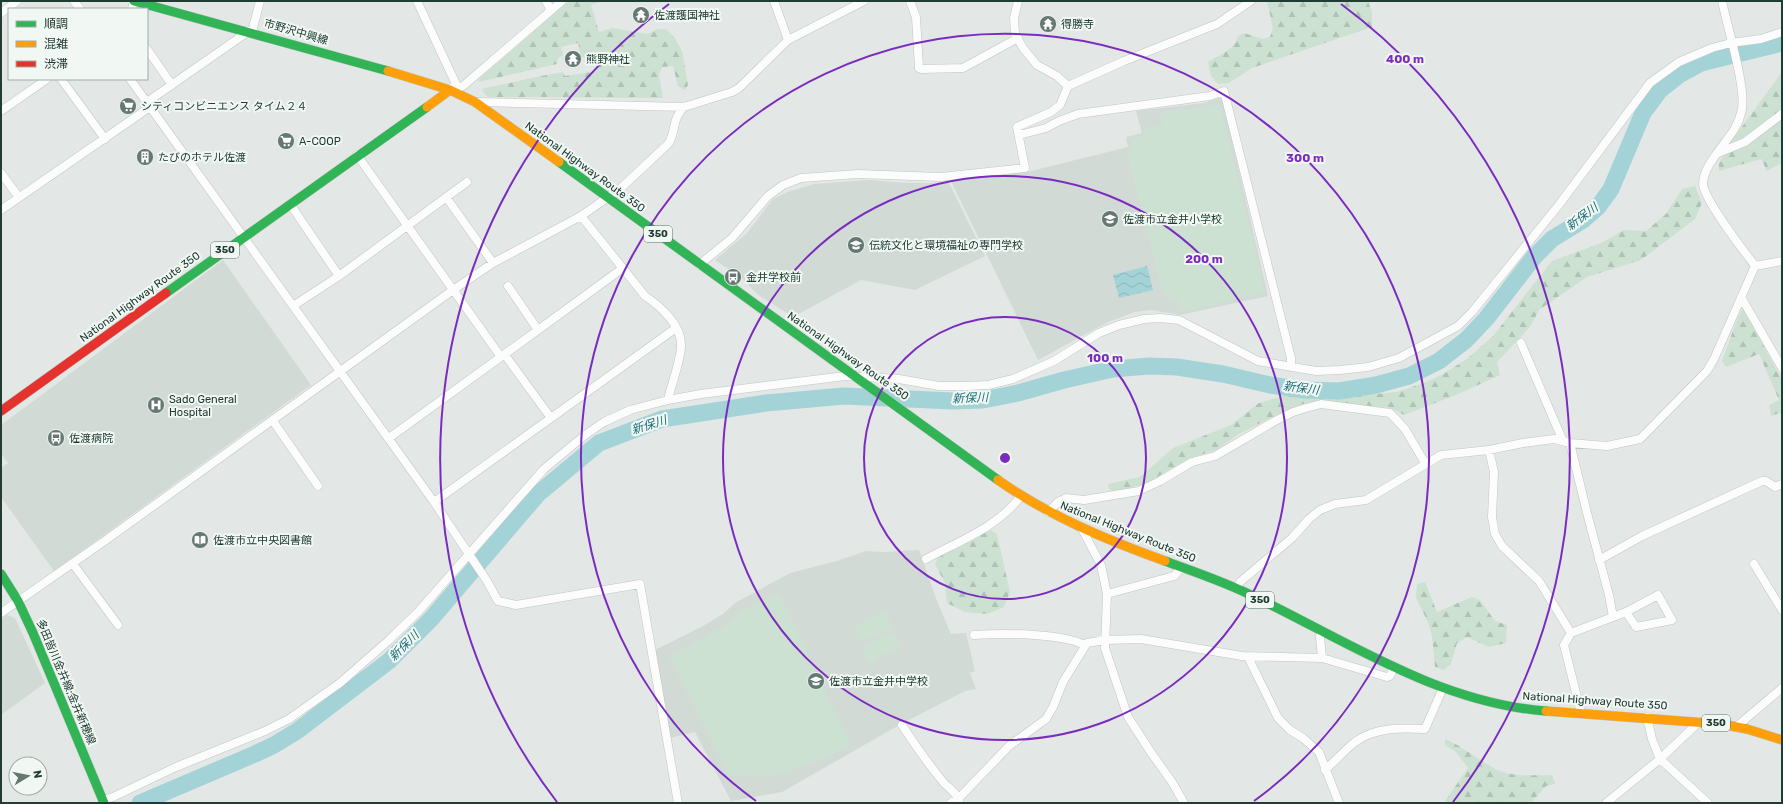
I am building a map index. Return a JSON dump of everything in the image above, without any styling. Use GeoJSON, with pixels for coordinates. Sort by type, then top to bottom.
{"type":"FeatureCollection","features":[{"type":"Feature","properties":{"kind":"main road","name":"市野沢中興線"},"geometry":{"type":"LineString","coordinates":[[134,1],[250,31],[403,74],[450,90]]}},
{"type":"Feature","properties":{"kind":"main road","name":"National Highway Route 350"},"geometry":{"type":"LineString","coordinates":[[1,411],[450,90],[475,102],[1021,496],[1048,512],[1082,529],[1236,588],[1394,667],[1461,694],[1510,706],[1535,710],[1699,721],[1736,727],[1782,740]]}},
{"type":"Feature","properties":{"kind":"main road","name":"多田皆川金井線;金井新穂線"},"geometry":{"type":"LineString","coordinates":[[1,574],[18,601],[36,640],[103,801]]}},
{"type":"Feature","properties":{"kind":"street"},"geometry":{"type":"LineString","coordinates":[[11,8],[17,1]]}},
{"type":"Feature","properties":{"kind":"street"},"geometry":{"type":"LineString","coordinates":[[1,210],[18,196],[105,139],[172,85],[250,31],[260,1]]}},
{"type":"Feature","properties":{"kind":"street"},"geometry":{"type":"LineString","coordinates":[[417,1],[456,84],[450,90]]}},
{"type":"Feature","properties":{"kind":"street"},"geometry":{"type":"LineString","coordinates":[[546,1],[551,10]]}},
{"type":"Feature","properties":{"kind":"street"},"geometry":{"type":"LineString","coordinates":[[450,90],[463,86],[562,1]]}},
{"type":"Feature","properties":{"kind":"street"},"geometry":{"type":"LineString","coordinates":[[774,1],[788,40]]}},
{"type":"Feature","properties":{"kind":"street"},"geometry":{"type":"LineString","coordinates":[[475,102],[684,107],[715,98],[739,88],[788,40],[864,1]]}},
{"type":"Feature","properties":{"kind":"street"},"geometry":{"type":"LineString","coordinates":[[910,1],[916,17],[919,68],[921,69],[963,68],[1018,38]]}},
{"type":"Feature","properties":{"kind":"street"},"geometry":{"type":"LineString","coordinates":[[1018,1],[1014,18],[1015,34],[1023,48],[1037,65],[1057,76],[1068,86]]}},
{"type":"Feature","properties":{"kind":"street"},"geometry":{"type":"LineString","coordinates":[[699,265],[732,238],[768,196],[783,185],[801,178],[858,174],[941,177],[1025,168],[1017,127],[1051,112],[1060,104],[1068,86],[1124,61],[1217,24],[1251,1]]}},
{"type":"Feature","properties":{"kind":"street"},"geometry":{"type":"LineString","coordinates":[[1722,1],[1738,73],[1742,108],[1736,127],[1714,156],[1706,171],[1704,184],[1706,194],[1755,266]]}},
{"type":"Feature","properties":{"kind":"street"},"geometry":{"type":"LineString","coordinates":[[103,801],[176,768],[265,731],[289,719],[352,673],[418,612],[544,469],[567,449],[604,422],[630,410],[668,400],[784,383],[855,376],[899,379],[939,386],[988,385],[1013,379],[1054,361],[1099,333],[1118,325],[1144,319],[1160,318],[1179,320],[1258,361],[1316,371],[1368,366],[1399,358],[1458,326],[1481,302],[1558,206],[1650,83],[1679,62],[1712,48],[1732,43],[1761,39],[1782,32]]}},
{"type":"Feature","properties":{"kind":"street"},"geometry":{"type":"LineString","coordinates":[[148,50],[172,85]]}},
{"type":"Feature","properties":{"kind":"street"},"geometry":{"type":"LineString","coordinates":[[1,111],[47,80]]}},
{"type":"Feature","properties":{"kind":"street"},"geometry":{"type":"LineString","coordinates":[[62,80],[105,139]]}},
{"type":"Feature","properties":{"kind":"street"},"geometry":{"type":"LineString","coordinates":[[131,80],[389,438],[469,554],[498,601],[516,605],[640,584],[678,803]]}},
{"type":"Feature","properties":{"kind":"street"},"geometry":{"type":"LineString","coordinates":[[1019,135],[1046,128],[1059,121],[1078,114],[1210,96],[1224,91],[1291,358],[1291,367]]}},
{"type":"Feature","properties":{"kind":"street"},"geometry":{"type":"LineString","coordinates":[[1,613],[73,564],[453,290],[493,263],[581,216],[622,188],[665,147],[671,138],[676,116],[684,107]]}},
{"type":"Feature","properties":{"kind":"street"},"geometry":{"type":"LineString","coordinates":[[1714,156],[1723,150],[1745,142],[1782,114]]}},
{"type":"Feature","properties":{"kind":"street"},"geometry":{"type":"LineString","coordinates":[[358,156],[453,290],[550,418]]}},
{"type":"Feature","properties":{"kind":"street"},"geometry":{"type":"LineString","coordinates":[[1,173],[18,196]]}},
{"type":"Feature","properties":{"kind":"street"},"geometry":{"type":"LineString","coordinates":[[293,306],[339,276],[467,182]]}},
{"type":"Feature","properties":{"kind":"street"},"geometry":{"type":"LineString","coordinates":[[446,197],[493,263]]}},
{"type":"Feature","properties":{"kind":"street"},"geometry":{"type":"LineString","coordinates":[[290,204],[339,276]]}},
{"type":"Feature","properties":{"kind":"street"},"geometry":{"type":"LineString","coordinates":[[581,216],[645,296],[662,309],[680,336],[681,346],[668,400]]}},
{"type":"Feature","properties":{"kind":"street"},"geometry":{"type":"LineString","coordinates":[[1755,266],[1782,261]]}},
{"type":"Feature","properties":{"kind":"street"},"geometry":{"type":"LineString","coordinates":[[1236,588],[1240,582],[1292,538],[1309,519],[1320,510],[1335,504],[1366,500],[1425,463],[1441,455],[1489,450],[1523,443],[1554,439],[1566,442],[1607,446],[1634,442],[1640,439],[1707,371],[1755,266]]}},
{"type":"Feature","properties":{"kind":"street"},"geometry":{"type":"LineString","coordinates":[[389,438],[623,268]]}},
{"type":"Feature","properties":{"kind":"street"},"geometry":{"type":"LineString","coordinates":[[508,286],[538,330]]}},
{"type":"Feature","properties":{"kind":"street"},"geometry":{"type":"LineString","coordinates":[[1741,297],[1782,368]]}},
{"type":"Feature","properties":{"kind":"street"},"geometry":{"type":"LineString","coordinates":[[434,502],[676,328]]}},
{"type":"Feature","properties":{"kind":"street"},"geometry":{"type":"LineString","coordinates":[[1521,343],[1566,442],[1609,595],[1613,617]]}},
{"type":"Feature","properties":{"kind":"street"},"geometry":{"type":"LineString","coordinates":[[1048,512],[1058,502],[1066,498],[1084,500],[1139,491],[1160,481],[1192,462],[1215,456],[1293,412],[1321,404],[1390,413],[1405,429],[1425,463]]}},
{"type":"Feature","properties":{"kind":"street"},"geometry":{"type":"LineString","coordinates":[[273,421],[318,486]]}},
{"type":"Feature","properties":{"kind":"street"},"geometry":{"type":"LineString","coordinates":[[1489,450],[1494,472],[1492,517],[1495,534],[1502,546],[1539,581],[1571,633]]}},
{"type":"Feature","properties":{"kind":"street"},"geometry":{"type":"LineString","coordinates":[[1599,560],[1642,536],[1762,481],[1766,481],[1775,487],[1782,484]]}},
{"type":"Feature","properties":{"kind":"street"},"geometry":{"type":"LineString","coordinates":[[926,559],[996,522],[1012,508],[1021,496]]}},
{"type":"Feature","properties":{"kind":"street"},"geometry":{"type":"LineString","coordinates":[[1082,529],[1101,565],[1107,594],[1106,648],[1128,717],[1172,782],[1184,803]]}},
{"type":"Feature","properties":{"kind":"street"},"geometry":{"type":"LineString","coordinates":[[73,564],[118,625]]}},
{"type":"Feature","properties":{"kind":"street"},"geometry":{"type":"LineString","coordinates":[[1754,564],[1782,610]]}},
{"type":"Feature","properties":{"kind":"street"},"geometry":{"type":"LineString","coordinates":[[1107,594],[1174,576],[1182,567]]}},
{"type":"Feature","properties":{"kind":"street"},"geometry":{"type":"LineString","coordinates":[[1581,713],[1564,645],[1571,633],[1626,612],[1658,595],[1672,620],[1636,627],[1626,612]]}},
{"type":"Feature","properties":{"kind":"street"},"geometry":{"type":"LineString","coordinates":[[974,635],[1012,635],[1061,638],[1076,641],[1085,645]]}},
{"type":"Feature","properties":{"kind":"street"},"geometry":{"type":"LineString","coordinates":[[1320,637],[1322,658]]}},
{"type":"Feature","properties":{"kind":"street"},"geometry":{"type":"LineString","coordinates":[[951,803],[959,800],[1009,746],[1046,719],[1064,682],[1085,645],[1096,640],[1141,639],[1248,657],[1322,658],[1387,677],[1390,676],[1394,667]]}},
{"type":"Feature","properties":{"kind":"street"},"geometry":{"type":"LineString","coordinates":[[1248,657],[1278,718],[1290,730],[1303,738],[1319,752],[1339,803]]}},
{"type":"Feature","properties":{"kind":"street"},"geometry":{"type":"LineString","coordinates":[[1325,770],[1356,741],[1367,736],[1385,730],[1425,729],[1443,688]]}},
{"type":"Feature","properties":{"kind":"street"},"geometry":{"type":"LineString","coordinates":[[1736,727],[1782,688]]}},
{"type":"Feature","properties":{"kind":"street"},"geometry":{"type":"LineString","coordinates":[[1647,717],[1652,739],[1660,759],[1708,803]]}},
{"type":"Feature","properties":{"kind":"street"},"geometry":{"type":"LineString","coordinates":[[1606,803],[1660,759],[1696,726],[1699,721]]}},
{"type":"Feature","properties":{"kind":"street"},"geometry":{"type":"LineString","coordinates":[[902,725],[918,749],[959,800]]}},
{"type":"Feature","properties":{"kind":"shaded area","name":"佐渡市立金井小学校"},"geometry":{"type":"Polygon","coordinates":[[[1222,97],[1268,296],[1180,315],[1151,310],[1135,312],[1108,322],[1038,360],[951,181],[1031,171],[1128,147],[1126,137],[1142,133],[1136,111],[1204,103],[1222,97]]]}},
{"type":"Feature","properties":{"kind":"shaded area","name":"伝統文化と環境福祉の専門学校"},"geometry":{"type":"Polygon","coordinates":[[[869,180],[906,183],[949,183],[985,256],[915,290],[861,280],[793,317],[757,294],[742,278],[715,260],[747,233],[773,199],[790,191],[814,184],[869,180]]]}},
{"type":"Feature","properties":{"kind":"shaded area","name":"Sado General Hospital"},"geometry":{"type":"Polygon","coordinates":[[[223,260],[311,385],[54,571],[1,497],[1,468],[8,463],[1,454],[1,425],[223,260]]]}},
{"type":"Feature","properties":{"kind":"shaded area","name":"佐渡市立金井中学校"},"geometry":{"type":"Polygon","coordinates":[[[919,550],[937,601],[951,634],[966,633],[975,671],[970,673],[976,689],[965,691],[901,724],[782,792],[731,801],[695,732],[670,738],[653,651],[703,626],[723,614],[735,603],[790,573],[837,561],[866,551],[885,552],[919,550]]]}},
{"type":"Feature","properties":{"kind":"shaded area"},"geometry":{"type":"Polygon","coordinates":[[[7,615],[15,618],[45,683],[1,715],[1,619],[7,615]]]}},
{"type":"Feature","properties":{"kind":"green space"},"geometry":{"type":"Polygon","coordinates":[[[569,1],[602,1],[591,5],[599,32],[612,28],[647,34],[658,29],[666,29],[674,37],[682,51],[688,85],[685,90],[678,86],[673,66],[662,67],[659,75],[663,98],[488,97],[482,89],[563,72],[565,76],[597,71],[595,57],[581,57],[578,43],[561,47],[563,55],[558,58],[557,64],[478,82],[481,77],[569,1]]]}},
{"type":"Feature","properties":{"kind":"green space"},"geometry":{"type":"Polygon","coordinates":[[[1267,1],[1368,1],[1372,12],[1372,27],[1252,68],[1229,83],[1218,84],[1211,76],[1208,62],[1231,48],[1237,41],[1238,36],[1244,33],[1262,39],[1270,37],[1273,28],[1267,1]]]}},
{"type":"Feature","properties":{"kind":"green space"},"geometry":{"type":"Polygon","coordinates":[[[1782,72],[1782,163],[1767,171],[1761,159],[1719,171],[1719,163],[1733,139],[1782,72]]]}},
{"type":"Feature","properties":{"kind":"green space"},"geometry":{"type":"Polygon","coordinates":[[[1220,103],[1265,292],[1183,312],[1178,301],[1163,294],[1126,152],[1133,150],[1130,138],[1145,135],[1144,129],[1163,124],[1159,112],[1204,107],[1220,103]]]}},
{"type":"Feature","properties":{"kind":"green space"},"geometry":{"type":"Polygon","coordinates":[[[1695,186],[1702,203],[1695,219],[1641,260],[1587,277],[1539,310],[1530,327],[1497,362],[1500,375],[1456,395],[1404,415],[1391,408],[1323,401],[1305,403],[1274,416],[1239,434],[1216,450],[1190,458],[1145,484],[1114,492],[1109,489],[1108,484],[1140,477],[1173,448],[1231,425],[1259,403],[1290,394],[1365,395],[1397,392],[1424,383],[1445,373],[1468,358],[1493,336],[1552,261],[1601,243],[1624,230],[1646,231],[1666,214],[1682,189],[1695,186]]]}},
{"type":"Feature","properties":{"kind":"green space"},"geometry":{"type":"Polygon","coordinates":[[[1743,308],[1782,380],[1782,412],[1771,416],[1769,405],[1779,400],[1759,354],[1726,367],[1722,361],[1738,317],[1743,308]]]}},
{"type":"Feature","properties":{"kind":"green space"},"geometry":{"type":"Polygon","coordinates":[[[991,530],[997,534],[1010,592],[1004,607],[987,614],[965,612],[947,603],[945,583],[935,564],[938,557],[991,530]]]}},
{"type":"Feature","properties":{"kind":"green space"},"geometry":{"type":"Polygon","coordinates":[[[1425,582],[1437,612],[1472,597],[1480,600],[1495,621],[1507,625],[1506,643],[1489,647],[1467,637],[1457,643],[1451,664],[1444,670],[1435,667],[1432,636],[1428,622],[1416,598],[1417,584],[1425,582]]]}},
{"type":"Feature","properties":{"kind":"green space"},"geometry":{"type":"Polygon","coordinates":[[[779,593],[851,745],[819,760],[776,775],[728,775],[669,657],[727,624],[746,608],[779,593]]]}},
{"type":"Feature","properties":{"kind":"green space"},"geometry":{"type":"Polygon","coordinates":[[[885,612],[893,628],[861,642],[854,627],[885,612]]]}},
{"type":"Feature","properties":{"kind":"green space"},"geometry":{"type":"Polygon","coordinates":[[[894,632],[901,647],[869,662],[862,647],[894,632]]]}},
{"type":"Feature","properties":{"kind":"green space"},"geometry":{"type":"Polygon","coordinates":[[[1445,739],[1499,771],[1521,775],[1552,775],[1555,784],[1546,786],[1531,803],[1446,803],[1445,801],[1468,768],[1456,752],[1445,745],[1445,739]]]}},
{"type":"Feature","properties":{"kind":"water"},"geometry":{"type":"Polygon","coordinates":[[[1147,266],[1153,290],[1119,298],[1113,275],[1147,266]]]}},
{"type":"Feature","properties":{"kind":"waterway","name":"新保川"},"geometry":{"type":"LineString","coordinates":[[140,803],[255,754],[274,745],[297,731],[389,661],[431,619],[538,494],[599,443],[662,419],[766,403],[844,396],[952,401],[983,400],[1018,393],[1064,380],[1113,369],[1149,366],[1177,367],[1223,374],[1270,385],[1304,390],[1339,391],[1376,385],[1409,376],[1439,361],[1466,340],[1486,319],[1534,257],[1552,239],[1583,220],[1598,207],[1611,189],[1643,113],[1660,90],[1679,75],[1701,63],[1782,43]]}},
{"type":"Feature","properties":{"kind":"traffic: fast"},"geometry":{"type":"LineString","coordinates":[[134,1],[388,71]]}},
{"type":"Feature","properties":{"kind":"traffic: fast"},"geometry":{"type":"LineString","coordinates":[[166,293],[427,107]]}},
{"type":"Feature","properties":{"kind":"traffic: fast"},"geometry":{"type":"LineString","coordinates":[[559,162],[998,480]]}},
{"type":"Feature","properties":{"kind":"traffic: fast"},"geometry":{"type":"LineString","coordinates":[[1165,561],[1210,577],[1242,591],[1359,650],[1431,683],[1468,696],[1507,706],[1546,711]]}},
{"type":"Feature","properties":{"kind":"traffic: fast"},"geometry":{"type":"LineString","coordinates":[[1,574],[18,601],[33,633],[104,803]]}},
{"type":"Feature","properties":{"kind":"traffic: slow"},"geometry":{"type":"LineString","coordinates":[[388,71],[450,90]]}},
{"type":"Feature","properties":{"kind":"traffic: slow"},"geometry":{"type":"LineString","coordinates":[[427,107],[450,90],[475,102],[559,162]]}},
{"type":"Feature","properties":{"kind":"traffic: slow"},"geometry":{"type":"LineString","coordinates":[[998,480],[1017,493],[1058,516],[1100,536],[1165,561]]}},
{"type":"Feature","properties":{"kind":"traffic: slow"},"geometry":{"type":"LineString","coordinates":[[1546,711],[1721,724],[1747,729],[1782,740]]}},
{"type":"Feature","properties":{"kind":"traffic: jam"},"geometry":{"type":"LineString","coordinates":[[1,411],[166,293]]}},
{"type":"Feature","properties":{"kind":"place","name":"佐渡護国神社"},"geometry":{"type":"Point","coordinates":[641,15]}},
{"type":"Feature","properties":{"kind":"place","name":"得勝寺"},"geometry":{"type":"Point","coordinates":[1048,24]}},
{"type":"Feature","properties":{"kind":"place","name":"熊野神社"},"geometry":{"type":"Point","coordinates":[573,59]}},
{"type":"Feature","properties":{"kind":"place","name":"シティコンビニエンス タイム２４"},"geometry":{"type":"Point","coordinates":[128,106]}},
{"type":"Feature","properties":{"kind":"place","name":"A-COOP"},"geometry":{"type":"Point","coordinates":[286,141]}},
{"type":"Feature","properties":{"kind":"place","name":"たびのホテル佐渡"},"geometry":{"type":"Point","coordinates":[145,157]}},
{"type":"Feature","properties":{"kind":"place","name":"佐渡市立金井小学校"},"geometry":{"type":"Point","coordinates":[1110,219]}},
{"type":"Feature","properties":{"kind":"place","name":"伝統文化と環境福祉の専門学校"},"geometry":{"type":"Point","coordinates":[856,245]}},
{"type":"Feature","properties":{"kind":"place","name":"金井学校前"},"geometry":{"type":"Point","coordinates":[733,277]}},
{"type":"Feature","properties":{"kind":"place","name":"Sado General Hospital"},"geometry":{"type":"Point","coordinates":[156,405]}},
{"type":"Feature","properties":{"kind":"place","name":"佐渡病院"},"geometry":{"type":"Point","coordinates":[56,438]}},
{"type":"Feature","properties":{"kind":"place","name":"佐渡市立中央図書館"},"geometry":{"type":"Point","coordinates":[200,540]}},
{"type":"Feature","properties":{"kind":"place","name":"佐渡市立金井中学校"},"geometry":{"type":"Point","coordinates":[816,681]}}]}
